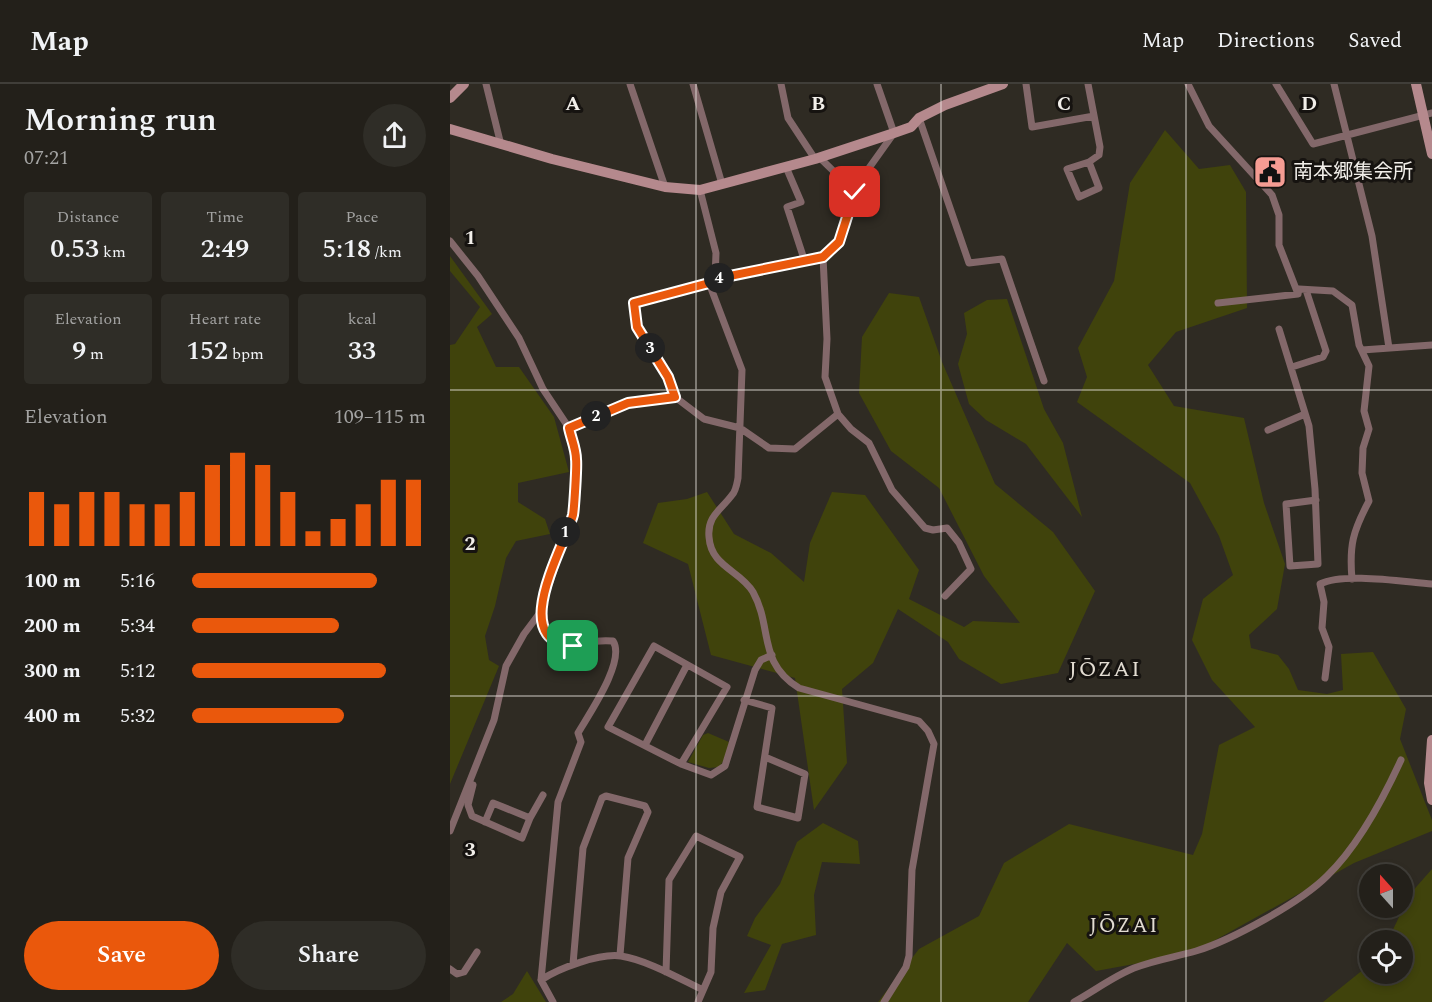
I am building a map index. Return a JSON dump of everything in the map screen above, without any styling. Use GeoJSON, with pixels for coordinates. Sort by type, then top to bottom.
{"type":"FeatureCollection","features":[{"type":"Feature","properties":{"kind":"street"},"geometry":{"type":"LineString","coordinates":[[450,98],[464,84]]}},
{"type":"Feature","properties":{"kind":"street"},"geometry":{"type":"LineString","coordinates":[[486,84],[501,145]]}},
{"type":"Feature","properties":{"kind":"street"},"geometry":{"type":"LineString","coordinates":[[630,84],[665,187]]}},
{"type":"Feature","properties":{"kind":"street"},"geometry":{"type":"LineString","coordinates":[[693,84],[722,184]]}},
{"type":"Feature","properties":{"kind":"street"},"geometry":{"type":"LineString","coordinates":[[781,84],[788,118],[817,159],[855,192]]}},
{"type":"Feature","properties":{"kind":"street"},"geometry":{"type":"LineString","coordinates":[[877,84],[894,133]]}},
{"type":"Feature","properties":{"kind":"street"},"geometry":{"type":"LineString","coordinates":[[450,129],[501,145],[665,187],[699,190],[817,159],[894,133],[911,127],[919,118],[945,105],[1003,84]]}},
{"type":"Feature","properties":{"kind":"street"},"geometry":{"type":"LineString","coordinates":[[1026,84],[1032,127],[1094,116]]}},
{"type":"Feature","properties":{"kind":"street"},"geometry":{"type":"LineString","coordinates":[[1088,84],[1099,155],[1089,162],[1067,169],[1079,197],[1099,188],[1089,162]]}},
{"type":"Feature","properties":{"kind":"street"},"geometry":{"type":"LineString","coordinates":[[1188,84],[1209,126],[1272,195],[1279,215],[1280,245],[1298,294]]}},
{"type":"Feature","properties":{"kind":"street"},"geometry":{"type":"LineString","coordinates":[[1276,84],[1313,144],[1428,114]]}},
{"type":"Feature","properties":{"kind":"street"},"geometry":{"type":"LineString","coordinates":[[1334,84],[1372,236],[1389,348]]}},
{"type":"Feature","properties":{"kind":"street"},"geometry":{"type":"LineString","coordinates":[[1416,84],[1428,114],[1432,154]]}},
{"type":"Feature","properties":{"kind":"street"},"geometry":{"type":"LineString","coordinates":[[919,118],[969,263],[1002,259],[1044,381]]}},
{"type":"Feature","properties":{"kind":"street"},"geometry":{"type":"LineString","coordinates":[[838,414],[795,449],[769,447],[740,428],[704,419],[675,397],[668,377],[637,327],[634,303],[712,281],[823,257],[839,242],[859,182],[894,133]]}},
{"type":"Feature","properties":{"kind":"street"},"geometry":{"type":"LineString","coordinates":[[786,167],[801,202],[787,207],[804,260]]}},
{"type":"Feature","properties":{"kind":"street"},"geometry":{"type":"LineString","coordinates":[[699,190],[716,253],[712,281],[742,370],[738,478],[733,494],[711,518],[709,537],[713,554],[723,568],[745,581],[754,595],[781,677],[799,688],[919,721],[928,731],[934,744],[912,870],[909,956],[906,967],[884,1002]]}},
{"type":"Feature","properties":{"kind":"street"},"geometry":{"type":"LineString","coordinates":[[450,241],[478,276],[519,338],[543,389],[569,428],[576,459],[573,514],[539,614],[524,634],[506,666],[494,720],[450,831]]}},
{"type":"Feature","properties":{"kind":"street"},"geometry":{"type":"LineString","coordinates":[[823,257],[827,339],[825,376],[838,414],[851,429],[869,443],[892,490],[925,528],[933,531],[947,528],[959,543],[971,569],[945,597]]}},
{"type":"Feature","properties":{"kind":"street"},"geometry":{"type":"LineString","coordinates":[[1298,294],[1299,289],[1334,291],[1352,305],[1362,350],[1369,366],[1364,411],[1369,429],[1363,448],[1362,473],[1369,501],[1354,529],[1350,552],[1352,579]]}},
{"type":"Feature","properties":{"kind":"street"},"geometry":{"type":"LineString","coordinates":[[1292,367],[1323,357],[1326,351],[1306,290]]}},
{"type":"Feature","properties":{"kind":"street"},"geometry":{"type":"LineString","coordinates":[[1218,303],[1298,294]]}},
{"type":"Feature","properties":{"kind":"street"},"geometry":{"type":"LineString","coordinates":[[1280,329],[1305,414],[1316,500],[1318,564],[1290,566],[1286,504],[1316,500]]}},
{"type":"Feature","properties":{"kind":"street"},"geometry":{"type":"LineString","coordinates":[[1362,350],[1432,345]]}},
{"type":"Feature","properties":{"kind":"street"},"geometry":{"type":"LineString","coordinates":[[569,428],[628,403],[675,397]]}},
{"type":"Feature","properties":{"kind":"street"},"geometry":{"type":"LineString","coordinates":[[1268,430],[1305,414]]}},
{"type":"Feature","properties":{"kind":"street"},"geometry":{"type":"LineString","coordinates":[[1325,678],[1329,647],[1322,628],[1324,602],[1320,584],[1329,580],[1352,579],[1432,584]]}},
{"type":"Feature","properties":{"kind":"street"},"geometry":{"type":"LineString","coordinates":[[539,614],[544,631],[562,645],[573,646],[598,639],[613,641],[616,646],[614,668],[578,734],[581,742],[558,802],[541,980],[553,1002]]}},
{"type":"Feature","properties":{"kind":"street"},"geometry":{"type":"LineString","coordinates":[[681,764],[727,687],[654,646],[608,727],[681,764],[711,775],[725,766],[755,670],[761,660],[772,655]]}},
{"type":"Feature","properties":{"kind":"street"},"geometry":{"type":"LineString","coordinates":[[645,745],[687,665]]}},
{"type":"Feature","properties":{"kind":"street"},"geometry":{"type":"LineString","coordinates":[[744,700],[772,708],[765,757],[758,807],[798,818],[805,774],[765,757]]}},
{"type":"Feature","properties":{"kind":"street"},"geometry":{"type":"LineString","coordinates":[[1432,740],[1429,783],[1432,800]]}},
{"type":"Feature","properties":{"kind":"street"},"geometry":{"type":"LineString","coordinates":[[1074,1002],[1132,969],[1198,950],[1238,932],[1280,909],[1327,876],[1356,838],[1388,787],[1401,760]]}},
{"type":"Feature","properties":{"kind":"street"},"geometry":{"type":"LineString","coordinates":[[473,777],[468,811],[472,816],[522,838],[543,795]]}},
{"type":"Feature","properties":{"kind":"street"},"geometry":{"type":"LineString","coordinates":[[573,964],[583,848],[602,798],[606,796],[645,806],[648,812],[628,858],[620,956]]}},
{"type":"Feature","properties":{"kind":"street"},"geometry":{"type":"LineString","coordinates":[[485,822],[493,803],[530,818]]}},
{"type":"Feature","properties":{"kind":"street"},"geometry":{"type":"LineString","coordinates":[[666,972],[669,880],[696,836],[740,857],[721,892],[713,928],[711,972],[698,1002]]}},
{"type":"Feature","properties":{"kind":"street"},"geometry":{"type":"LineString","coordinates":[[450,969],[457,974],[464,972],[477,952]]}},
{"type":"Feature","properties":{"kind":"street"},"geometry":{"type":"LineString","coordinates":[[541,980],[573,964],[620,956],[666,972],[704,990]]}},
{"type":"Feature","properties":{"kind":"shaded area"},"geometry":{"type":"Polygon","coordinates":[[[1165,130],[1199,169],[1230,165],[1246,192],[1247,308],[1176,332],[1148,365],[1174,406],[1244,418],[1264,503],[1285,564],[1277,609],[1249,635],[1251,648],[1278,655],[1289,669],[1298,690],[1327,694],[1343,690],[1341,654],[1373,652],[1406,709],[1400,739],[1432,820],[1432,831],[1354,863],[1183,958],[1156,960],[1096,971],[1067,943],[1028,1002],[878,1002],[919,949],[979,916],[1004,863],[1069,824],[1193,855],[1202,834],[1219,745],[1255,727],[1212,680],[1192,640],[1203,599],[1233,575],[1219,536],[1190,483],[1077,402],[1087,377],[1078,348],[1114,281],[1130,183],[1165,130]]]}},
{"type":"Feature","properties":{"kind":"shaded area"},"geometry":{"type":"Polygon","coordinates":[[[450,256],[492,314],[477,327],[496,367],[519,367],[554,417],[569,472],[518,483],[518,502],[545,519],[550,534],[516,541],[506,558],[495,606],[485,636],[489,660],[499,666],[450,784],[450,345],[455,344],[480,307],[450,271],[450,256]]]}},
{"type":"Feature","properties":{"kind":"shaded area"},"geometry":{"type":"Polygon","coordinates":[[[889,293],[919,297],[942,362],[995,484],[1053,532],[1095,591],[1058,673],[1001,684],[959,659],[948,642],[898,609],[873,663],[842,689],[847,763],[814,810],[795,678],[711,655],[688,564],[643,543],[658,503],[687,499],[707,492],[734,534],[771,553],[804,582],[810,543],[832,492],[865,495],[919,570],[909,599],[964,627],[973,621],[1020,623],[984,576],[939,488],[891,451],[859,393],[862,337],[889,293]]]}},
{"type":"Feature","properties":{"kind":"shaded area"},"geometry":{"type":"Polygon","coordinates":[[[1007,299],[1044,409],[1063,443],[1082,517],[1026,444],[986,420],[969,404],[958,364],[967,334],[964,313],[987,300],[1007,299]]]}},
{"type":"Feature","properties":{"kind":"shaded area"},"geometry":{"type":"Polygon","coordinates":[[[708,733],[729,742],[725,759],[719,767],[709,768],[688,762],[703,735],[708,733]]]}},
{"type":"Feature","properties":{"kind":"shaded area"},"geometry":{"type":"Polygon","coordinates":[[[823,823],[858,841],[860,864],[822,862],[814,895],[816,935],[782,944],[765,990],[744,993],[771,945],[747,936],[755,918],[780,884],[797,842],[823,823]]]}},
{"type":"Feature","properties":{"kind":"shaded area"},"geometry":{"type":"Polygon","coordinates":[[[1432,869],[1432,1002],[1323,1002],[1359,973],[1359,984],[1413,984],[1413,930],[1393,930],[1399,918],[1413,918],[1413,891],[1432,869]]]}},
{"type":"Feature","properties":{"kind":"shaded area"},"geometry":{"type":"Polygon","coordinates":[[[527,971],[546,1002],[501,1002],[513,994],[527,971]]]}},
{"type":"Feature","properties":{"kind":"place","name":"南本郷集会所"},"geometry":{"type":"Point","coordinates":[1270,172]}},
{"type":"Feature","properties":{"kind":"district","name":"JŌZAI"},"geometry":{"type":"Point","coordinates":[1105,669]}},
{"type":"Feature","properties":{"kind":"district","name":"JŌZAI"},"geometry":{"type":"Point","coordinates":[1124,926]}},
{"type":"Feature","properties":{"kind":"route"},"geometry":{"type":"LineString","coordinates":[[573,646],[562,645],[552,639],[544,631],[539,614],[567,526],[573,514],[576,459],[569,428],[628,403],[675,397],[668,377],[637,327],[634,303],[709,283],[715,279],[823,257],[839,242],[855,192]]}}]}
